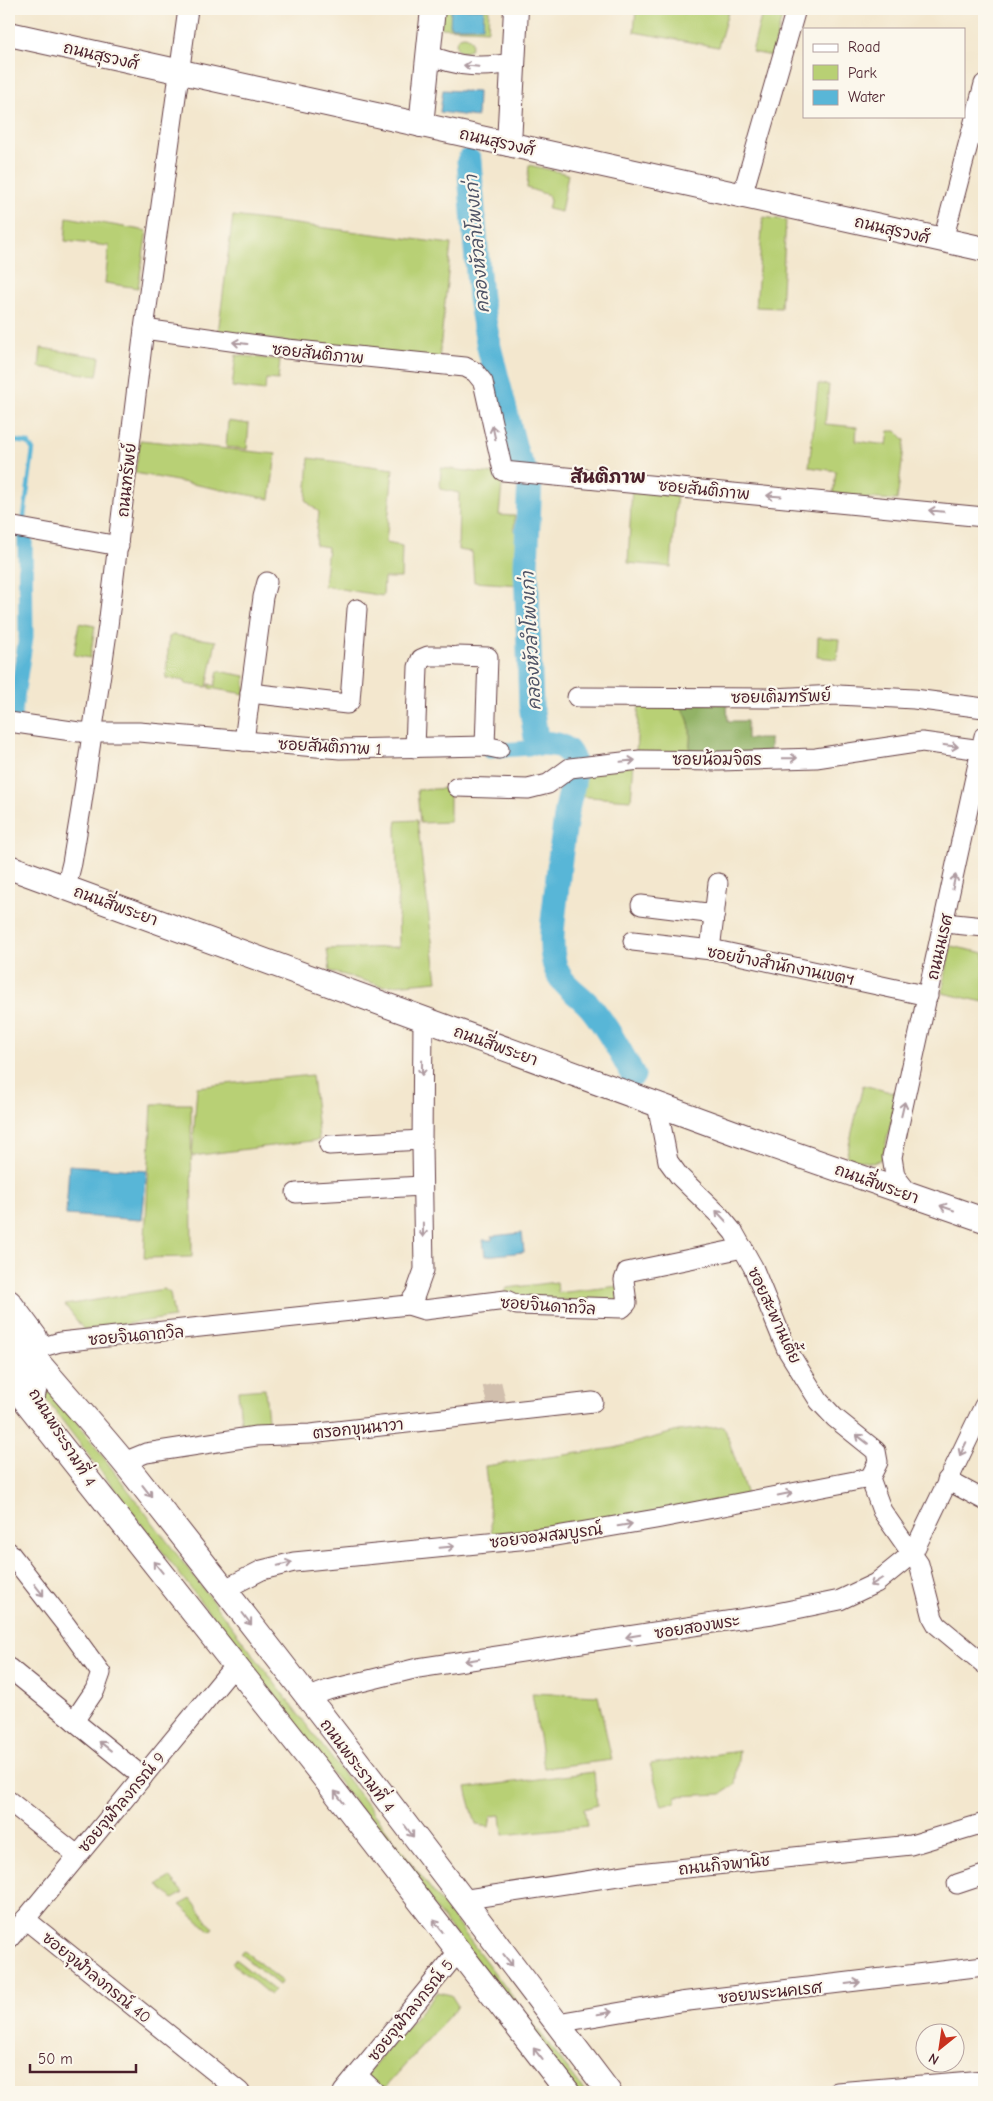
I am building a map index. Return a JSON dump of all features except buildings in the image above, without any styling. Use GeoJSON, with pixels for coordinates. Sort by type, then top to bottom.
{"type":"FeatureCollection","features":[{"type":"Feature","properties":{"kind":"main road"},"geometry":{"type":"LineString","coordinates":[[422,125],[433,9]]}},
{"type":"Feature","properties":{"kind":"main road"},"geometry":{"type":"LineString","coordinates":[[509,144],[515,62],[516,9]]}},
{"type":"Feature","properties":{"kind":"main road","name":"ถนนสุรวงศ์"},"geometry":{"type":"LineString","coordinates":[[9,34],[984,249]]}},
{"type":"Feature","properties":{"kind":"main road","name":"ถนนสี่พระยา"},"geometry":{"type":"LineString","coordinates":[[9,868],[66,887],[657,1104],[984,1220]]}},
{"type":"Feature","properties":{"kind":"main road","name":"ถนนพระรามที่ 4"},"geometry":{"type":"LineString","coordinates":[[9,1302],[86,1404],[106,1439]]}},
{"type":"Feature","properties":{"kind":"main road","name":"ถนนพระรามที่ 4"},"geometry":{"type":"LineString","coordinates":[[9,1327],[51,1380],[106,1439],[225,1589],[609,2092]]}},
{"type":"Feature","properties":{"kind":"main road","name":"ถนนพระรามที่ 4"},"geometry":{"type":"LineString","coordinates":[[9,1356],[47,1409],[99,1494]]}},
{"type":"Feature","properties":{"kind":"main road","name":"ถนนพระรามที่ 4"},"geometry":{"type":"LineString","coordinates":[[9,1380],[235,1665],[568,2092]]}},
{"type":"Feature","properties":{"kind":"street","name":"ถนนทรัพย์"},"geometry":{"type":"LineString","coordinates":[[66,887],[72,863],[119,546],[144,329],[188,9]]}},
{"type":"Feature","properties":{"kind":"street"},"geometry":{"type":"LineString","coordinates":[[742,196],[796,9]]}},
{"type":"Feature","properties":{"kind":"street"},"geometry":{"type":"LineString","coordinates":[[429,55],[449,63],[477,67],[515,62]]}},
{"type":"Feature","properties":{"kind":"street"},"geometry":{"type":"LineString","coordinates":[[943,240],[984,84]]}},
{"type":"Feature","properties":{"kind":"street","name":"ซอยสันติภาพ"},"geometry":{"type":"LineString","coordinates":[[144,329],[287,350],[465,367],[475,372],[483,382],[503,471],[984,516]]}},
{"type":"Feature","properties":{"kind":"street"},"geometry":{"type":"LineString","coordinates":[[9,526],[119,546]]}},
{"type":"Feature","properties":{"kind":"street"},"geometry":{"type":"LineString","coordinates":[[244,741],[263,598],[267,582]]}},
{"type":"Feature","properties":{"kind":"street"},"geometry":{"type":"LineString","coordinates":[[250,692],[348,704],[350,701],[357,608]]}},
{"type":"Feature","properties":{"kind":"street","name":"ซอยสันติภาพ 1"},"geometry":{"type":"LineString","coordinates":[[9,722],[79,732],[139,732],[340,749],[416,748],[492,747],[488,657],[428,656],[421,659],[418,667],[416,748]]}},
{"type":"Feature","properties":{"kind":"street","name":"ซอยเติมทรัพย์"},"geometry":{"type":"LineString","coordinates":[[577,697],[771,698],[838,695],[914,699],[984,708]]}},
{"type":"Feature","properties":{"kind":"street","name":"ซอยน้อมจิตร"},"geometry":{"type":"LineString","coordinates":[[457,787],[528,789],[548,784],[575,767],[640,760],[719,761],[816,758],[922,742],[983,743]]}},
{"type":"Feature","properties":{"kind":"street","name":"ถนนนเรศ"},"geometry":{"type":"LineString","coordinates":[[910,1195],[895,1176],[892,1156],[945,923],[983,743]]}},
{"type":"Feature","properties":{"kind":"street"},"geometry":{"type":"LineString","coordinates":[[710,950],[718,884]]}},
{"type":"Feature","properties":{"kind":"street"},"geometry":{"type":"LineString","coordinates":[[641,905],[715,914]]}},
{"type":"Feature","properties":{"kind":"street"},"geometry":{"type":"LineString","coordinates":[[945,923],[984,927]]}},
{"type":"Feature","properties":{"kind":"street","name":"ซอยข้างสำนักงานเขตฯ"},"geometry":{"type":"LineString","coordinates":[[633,942],[710,950],[928,996]]}},
{"type":"Feature","properties":{"kind":"street"},"geometry":{"type":"LineString","coordinates":[[408,1305],[420,1285],[424,1270],[422,1186],[423,1019]]}},
{"type":"Feature","properties":{"kind":"street","name":"ซอยสะพานเตี้ย"},"geometry":{"type":"LineString","coordinates":[[657,1104],[668,1161],[679,1176],[727,1222],[753,1267],[786,1348],[819,1401],[835,1418],[876,1451],[878,1462],[870,1478]]}},
{"type":"Feature","properties":{"kind":"street"},"geometry":{"type":"LineString","coordinates":[[329,1145],[422,1140]]}},
{"type":"Feature","properties":{"kind":"street"},"geometry":{"type":"LineString","coordinates":[[865,1179],[883,1170],[892,1156]]}},
{"type":"Feature","properties":{"kind":"street"},"geometry":{"type":"LineString","coordinates":[[296,1193],[422,1186]]}},
{"type":"Feature","properties":{"kind":"street","name":"ซอยจินดาถวิล"},"geometry":{"type":"LineString","coordinates":[[43,1347],[60,1342],[408,1305],[424,1310],[506,1300],[517,1306],[622,1308],[627,1303],[624,1280],[627,1272],[743,1248]]}},
{"type":"Feature","properties":{"kind":"street","name":"ตรอกขุนนาวา"},"geometry":{"type":"LineString","coordinates":[[124,1462],[146,1454],[256,1436],[310,1434],[593,1402]]}},
{"type":"Feature","properties":{"kind":"street","name":"ซอยสองพระ"},"geometry":{"type":"LineString","coordinates":[[307,1698],[328,1690],[418,1668],[772,1614],[840,1600],[876,1583],[913,1553],[984,1406]]}},
{"type":"Feature","properties":{"kind":"street"},"geometry":{"type":"LineString","coordinates":[[870,1478],[882,1511],[919,1564],[933,1618],[937,1625],[984,1664]]}},
{"type":"Feature","properties":{"kind":"street","name":"ซอยจอมสมบูรณ์"},"geometry":{"type":"LineString","coordinates":[[225,1589],[262,1570],[294,1562],[550,1537],[656,1520],[870,1478]]}},
{"type":"Feature","properties":{"kind":"street"},"geometry":{"type":"LineString","coordinates":[[947,1480],[984,1500]]}},
{"type":"Feature","properties":{"kind":"street"},"geometry":{"type":"LineString","coordinates":[[9,1552],[61,1618],[100,1673],[95,1690],[74,1721]]}},
{"type":"Feature","properties":{"kind":"street","name":"ซอยจุฬาลงกรณ์ 9"},"geometry":{"type":"LineString","coordinates":[[9,1939],[235,1665]]}},
{"type":"Feature","properties":{"kind":"street"},"geometry":{"type":"LineString","coordinates":[[9,1668],[143,1777]]}},
{"type":"Feature","properties":{"kind":"street"},"geometry":{"type":"LineString","coordinates":[[9,1801],[77,1855]]}},
{"type":"Feature","properties":{"kind":"street","name":"ถนนกิจพานิช"},"geometry":{"type":"LineString","coordinates":[[461,1900],[638,1873],[911,1846],[984,1823]]}},
{"type":"Feature","properties":{"kind":"street"},"geometry":{"type":"LineString","coordinates":[[957,1884],[984,1874]]}},
{"type":"Feature","properties":{"kind":"street","name":"ซอยจุฬาลงกรณ์ 40"},"geometry":{"type":"LineString","coordinates":[[25,1919],[240,2092]]}},
{"type":"Feature","properties":{"kind":"street","name":"ซอยจุฬาลงกรณ์ 5"},"geometry":{"type":"LineString","coordinates":[[343,2092],[458,1952]]}},
{"type":"Feature","properties":{"kind":"street","name":"ซอยพระนคเรศ"},"geometry":{"type":"LineString","coordinates":[[557,2023],[680,2002],[984,1966]]}},
{"type":"Feature","properties":{"kind":"street"},"geometry":{"type":"LineString","coordinates":[[357,2075],[375,2092]]}},
{"type":"Feature","properties":{"kind":"street"},"geometry":{"type":"LineString","coordinates":[[839,2092],[984,2080]]}},
{"type":"Feature","properties":{"kind":"green space"},"geometry":{"type":"Polygon","coordinates":[[[443,9],[489,9],[488,30],[441,28],[443,9]]]}},
{"type":"Feature","properties":{"kind":"green space"},"geometry":{"type":"Polygon","coordinates":[[[636,9],[729,9],[718,47],[634,32],[636,9]]]}},
{"type":"Feature","properties":{"kind":"green space"},"geometry":{"type":"Polygon","coordinates":[[[763,9],[784,9],[772,56],[752,52],[763,9]]]}},
{"type":"Feature","properties":{"kind":"green space"},"geometry":{"type":"Polygon","coordinates":[[[464,36],[472,44],[464,52],[456,44],[464,36]]]}},
{"type":"Feature","properties":{"kind":"green space"},"geometry":{"type":"Polygon","coordinates":[[[529,165],[568,174],[561,212],[548,209],[550,201],[548,195],[527,188],[529,165]]]}},
{"type":"Feature","properties":{"kind":"green space"},"geometry":{"type":"Polygon","coordinates":[[[233,216],[451,244],[439,360],[218,333],[233,216]]]}},
{"type":"Feature","properties":{"kind":"green space"},"geometry":{"type":"Polygon","coordinates":[[[67,217],[147,231],[138,288],[105,283],[109,246],[65,241],[67,217]]]}},
{"type":"Feature","properties":{"kind":"green space"},"geometry":{"type":"Polygon","coordinates":[[[763,217],[786,220],[781,308],[756,307],[763,217]]]}},
{"type":"Feature","properties":{"kind":"green space"},"geometry":{"type":"Polygon","coordinates":[[[41,348],[100,357],[97,376],[39,367],[41,348]]]}},
{"type":"Feature","properties":{"kind":"green space"},"geometry":{"type":"Polygon","coordinates":[[[236,355],[280,360],[278,380],[266,379],[265,391],[232,387],[236,355]]]}},
{"type":"Feature","properties":{"kind":"green space"},"geometry":{"type":"Polygon","coordinates":[[[818,384],[829,385],[825,424],[857,427],[856,441],[887,445],[889,431],[896,431],[905,440],[897,500],[833,496],[836,471],[809,467],[818,384]]]}},
{"type":"Feature","properties":{"kind":"green space"},"geometry":{"type":"Polygon","coordinates":[[[228,421],[249,424],[247,449],[226,447],[228,421]]]}},
{"type":"Feature","properties":{"kind":"green space"},"geometry":{"type":"Polygon","coordinates":[[[140,440],[276,454],[270,499],[135,473],[140,440]]]}},
{"type":"Feature","properties":{"kind":"green space"},"geometry":{"type":"Polygon","coordinates":[[[309,458],[393,469],[386,543],[402,546],[401,578],[384,578],[383,596],[324,586],[328,547],[315,545],[319,512],[306,501],[309,458]]]}},
{"type":"Feature","properties":{"kind":"green space"},"geometry":{"type":"Polygon","coordinates":[[[441,468],[503,475],[499,515],[515,516],[514,531],[522,532],[521,585],[474,582],[472,552],[458,550],[459,493],[440,489],[441,468]]]}},
{"type":"Feature","properties":{"kind":"green space"},"geometry":{"type":"Polygon","coordinates":[[[632,486],[677,493],[671,567],[628,563],[632,486]]]}},
{"type":"Feature","properties":{"kind":"green space"},"geometry":{"type":"Polygon","coordinates":[[[79,623],[95,626],[90,658],[74,655],[79,623]]]}},
{"type":"Feature","properties":{"kind":"green space"},"geometry":{"type":"Polygon","coordinates":[[[173,635],[216,641],[207,687],[185,684],[185,681],[166,678],[169,637],[173,635]]]}},
{"type":"Feature","properties":{"kind":"green space"},"geometry":{"type":"Polygon","coordinates":[[[818,637],[839,639],[837,659],[817,657],[818,637]]]}},
{"type":"Feature","properties":{"kind":"green space"},"geometry":{"type":"Polygon","coordinates":[[[218,671],[245,676],[245,694],[209,688],[209,684],[215,686],[218,671]]]}},
{"type":"Feature","properties":{"kind":"green space"},"geometry":{"type":"Polygon","coordinates":[[[639,701],[677,703],[686,715],[690,727],[689,754],[636,754],[639,701]]]}},
{"type":"Feature","properties":{"kind":"green space"},"geometry":{"type":"Polygon","coordinates":[[[677,703],[727,704],[728,721],[747,721],[747,739],[770,739],[770,753],[689,754],[690,727],[686,715],[677,703]]]}},
{"type":"Feature","properties":{"kind":"green space"},"geometry":{"type":"Polygon","coordinates":[[[634,762],[631,800],[575,796],[577,773],[634,762]]]}},
{"type":"Feature","properties":{"kind":"green space"},"geometry":{"type":"Polygon","coordinates":[[[450,788],[450,822],[420,823],[417,790],[450,788]]]}},
{"type":"Feature","properties":{"kind":"green space"},"geometry":{"type":"Polygon","coordinates":[[[417,820],[437,981],[383,986],[330,971],[327,949],[399,947],[396,827],[397,821],[417,820]]]}},
{"type":"Feature","properties":{"kind":"green space"},"geometry":{"type":"Polygon","coordinates":[[[951,946],[984,953],[984,1002],[942,993],[951,946]]]}},
{"type":"Feature","properties":{"kind":"green space"},"geometry":{"type":"Polygon","coordinates":[[[312,1075],[319,1140],[192,1156],[197,1087],[312,1075]]]}},
{"type":"Feature","properties":{"kind":"green space"},"geometry":{"type":"Polygon","coordinates":[[[863,1085],[898,1094],[882,1159],[873,1163],[846,1158],[863,1085]]]}},
{"type":"Feature","properties":{"kind":"green space"},"geometry":{"type":"Polygon","coordinates":[[[152,1104],[191,1104],[192,1257],[144,1258],[152,1104]]]}},
{"type":"Feature","properties":{"kind":"green space"},"geometry":{"type":"Polygon","coordinates":[[[557,1282],[558,1293],[619,1286],[621,1302],[516,1300],[503,1294],[507,1288],[557,1282]]]}},
{"type":"Feature","properties":{"kind":"green space"},"geometry":{"type":"Polygon","coordinates":[[[164,1289],[170,1293],[174,1317],[84,1330],[65,1305],[164,1289]]]}},
{"type":"Feature","properties":{"kind":"green space"},"geometry":{"type":"Polygon","coordinates":[[[9,1333],[585,2092],[576,2092],[9,1351],[9,1333]]]}},
{"type":"Feature","properties":{"kind":"green space"},"geometry":{"type":"Polygon","coordinates":[[[265,1389],[269,1431],[242,1433],[238,1391],[265,1389]]]}},
{"type":"Feature","properties":{"kind":"green space"},"geometry":{"type":"Polygon","coordinates":[[[724,1426],[747,1495],[613,1519],[492,1534],[485,1466],[615,1448],[678,1431],[724,1426]]]}},
{"type":"Feature","properties":{"kind":"green space"},"geometry":{"type":"Polygon","coordinates":[[[532,1693],[598,1696],[612,1760],[544,1768],[532,1693]]]}},
{"type":"Feature","properties":{"kind":"green space"},"geometry":{"type":"Polygon","coordinates":[[[739,1751],[735,1785],[721,1794],[676,1796],[676,1802],[662,1806],[650,1764],[739,1751]]]}},
{"type":"Feature","properties":{"kind":"green space"},"geometry":{"type":"Polygon","coordinates":[[[594,1772],[597,1805],[584,1809],[587,1826],[503,1835],[501,1815],[491,1816],[489,1827],[476,1825],[466,1788],[594,1772]]]}},
{"type":"Feature","properties":{"kind":"green space"},"geometry":{"type":"Polygon","coordinates":[[[170,1877],[183,1893],[173,1899],[158,1885],[170,1877]]]}},
{"type":"Feature","properties":{"kind":"green space"},"geometry":{"type":"Polygon","coordinates":[[[191,1899],[213,1928],[210,1931],[180,1905],[191,1899]]]}},
{"type":"Feature","properties":{"kind":"green space"},"geometry":{"type":"Polygon","coordinates":[[[243,1950],[282,1981],[279,1985],[240,1954],[243,1950]]]}},
{"type":"Feature","properties":{"kind":"green space"},"geometry":{"type":"Polygon","coordinates":[[[235,1959],[274,1990],[270,1995],[232,1963],[235,1959]]]}},
{"type":"Feature","properties":{"kind":"green space"},"geometry":{"type":"Polygon","coordinates":[[[437,1992],[451,1995],[458,2006],[381,2092],[364,2077],[437,1992]]]}},
{"type":"Feature","properties":{"kind":"water"},"geometry":{"type":"Polygon","coordinates":[[[451,9],[484,9],[483,27],[450,27],[451,9]]]}},
{"type":"Feature","properties":{"kind":"water"},"geometry":{"type":"Polygon","coordinates":[[[443,90],[478,92],[477,117],[440,112],[443,90]]]}},
{"type":"Feature","properties":{"kind":"water"},"geometry":{"type":"Polygon","coordinates":[[[69,1165],[147,1171],[142,1220],[66,1215],[69,1165]]]}},
{"type":"Feature","properties":{"kind":"water"},"geometry":{"type":"Polygon","coordinates":[[[522,1233],[524,1252],[485,1256],[483,1240],[492,1240],[492,1236],[522,1233]]]}},
{"type":"Feature","properties":{"kind":"waterway","name":"คลองหัวลำโพงเก่า"},"geometry":{"type":"LineString","coordinates":[[469,161],[480,298],[489,347],[517,457],[530,479],[526,565],[531,705],[536,738],[539,743],[558,745],[566,749],[574,765],[574,778],[563,833],[559,868],[553,924],[553,957],[555,967],[563,982],[587,1003],[599,1018],[633,1075]]}},
{"type":"Feature","properties":{"kind":"waterway"},"geometry":{"type":"LineString","coordinates":[[9,440],[28,443],[33,450],[23,523]]}},
{"type":"Feature","properties":{"kind":"waterway"},"geometry":{"type":"LineString","coordinates":[[14,717],[26,637],[25,535]]}},
{"type":"Feature","properties":{"kind":"waterway"},"geometry":{"type":"LineString","coordinates":[[489,751],[529,748]]}},
{"type":"Feature","properties":{"kind":"tunnel"},"geometry":{"type":"LineString","coordinates":[[492,1384],[499,1413]]}},
{"type":"Feature","properties":{"kind":"district","name":"สันติภาพ"},"geometry":{"type":"Point","coordinates":[608,477]}}]}
